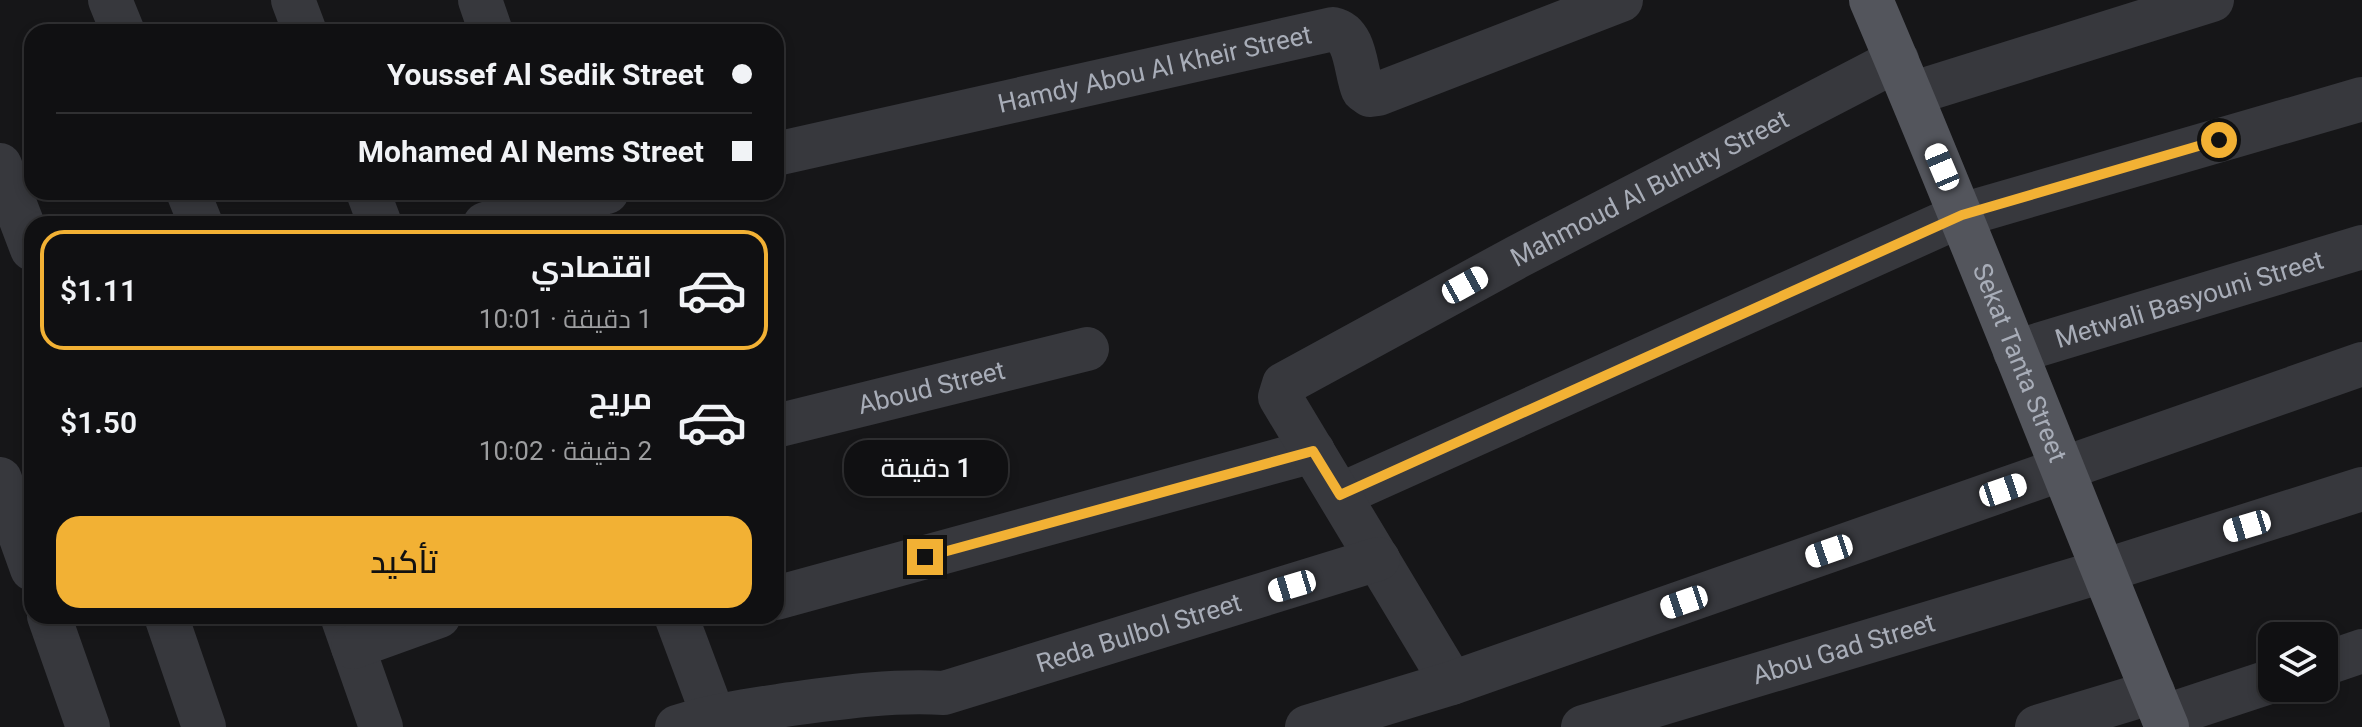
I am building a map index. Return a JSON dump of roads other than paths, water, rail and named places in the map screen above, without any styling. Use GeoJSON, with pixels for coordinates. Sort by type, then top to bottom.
{"type":"FeatureCollection","features":[{"type":"Feature","properties":{"kind":"main road","name":"Sekat Tanta Street"},"geometry":{"type":"LineString","coordinates":[[1871,0],[1962,215],[2061,470],[2161,712]]}},
{"type":"Feature","properties":{"kind":"street"},"geometry":{"type":"LineString","coordinates":[[110,0],[120,24]]}},
{"type":"Feature","properties":{"kind":"street"},"geometry":{"type":"LineString","coordinates":[[293,0],[302,24]]}},
{"type":"Feature","properties":{"kind":"street"},"geometry":{"type":"LineString","coordinates":[[480,0],[488,24]]}},
{"type":"Feature","properties":{"kind":"street","name":"Hamdy Abou Al Kheir Street"},"geometry":{"type":"LineString","coordinates":[[784,152],[1333,29],[1346,35],[1361,86],[1366,93],[1374,95],[1621,0]]}},
{"type":"Feature","properties":{"kind":"street","name":"Mahmoud Al Buhuty Street"},"geometry":{"type":"LineString","coordinates":[[1313,451],[1280,397],[1284,384],[1517,257],[1904,77],[2212,0]]}},
{"type":"Feature","properties":{"kind":"street"},"geometry":{"type":"LineString","coordinates":[[1340,495],[1962,215],[2362,99]]}},
{"type":"Feature","properties":{"kind":"street"},"geometry":{"type":"LineString","coordinates":[[0,165],[24,228]]}},
{"type":"Feature","properties":{"kind":"street"},"geometry":{"type":"LineString","coordinates":[[515,216],[576,200]]}},
{"type":"Feature","properties":{"kind":"street","name":"Metwali Basyouni Street"},"geometry":{"type":"LineString","coordinates":[[2015,352],[2362,247]]}},
{"type":"Feature","properties":{"kind":"street","name":"Aboud Street"},"geometry":{"type":"LineString","coordinates":[[784,424],[1087,349]]}},
{"type":"Feature","properties":{"kind":"street"},"geometry":{"type":"LineString","coordinates":[[1307,727],[1452,683],[2362,364]]}},
{"type":"Feature","properties":{"kind":"street"},"geometry":{"type":"LineString","coordinates":[[784,596],[1313,451],[1452,683]]}},
{"type":"Feature","properties":{"kind":"street"},"geometry":{"type":"LineString","coordinates":[[0,479],[24,546]]}},
{"type":"Feature","properties":{"kind":"street","name":"Abou Gad Street"},"geometry":{"type":"LineString","coordinates":[[1583,727],[2103,571],[2362,489]]}},
{"type":"Feature","properties":{"kind":"street","name":"Reda Bulbol Street"},"geometry":{"type":"LineString","coordinates":[[695,721],[802,715],[886,692],[950,710],[1378,559]]}},
{"type":"Feature","properties":{"kind":"street"},"geometry":{"type":"LineString","coordinates":[[52,624],[88,727]]}},
{"type":"Feature","properties":{"kind":"street"},"geometry":{"type":"LineString","coordinates":[[169,624],[204,727]]}},
{"type":"Feature","properties":{"kind":"street"},"geometry":{"type":"LineString","coordinates":[[381,727],[347,632],[393,624]]}},
{"type":"Feature","properties":{"kind":"street"},"geometry":{"type":"LineString","coordinates":[[689,624],[695,721]]}},
{"type":"Feature","properties":{"kind":"street"},"geometry":{"type":"LineString","coordinates":[[2338,659],[2362,651]]}},
{"type":"Feature","properties":{"kind":"street"},"geometry":{"type":"LineString","coordinates":[[2037,727],[2161,712],[2258,685]]}}]}
